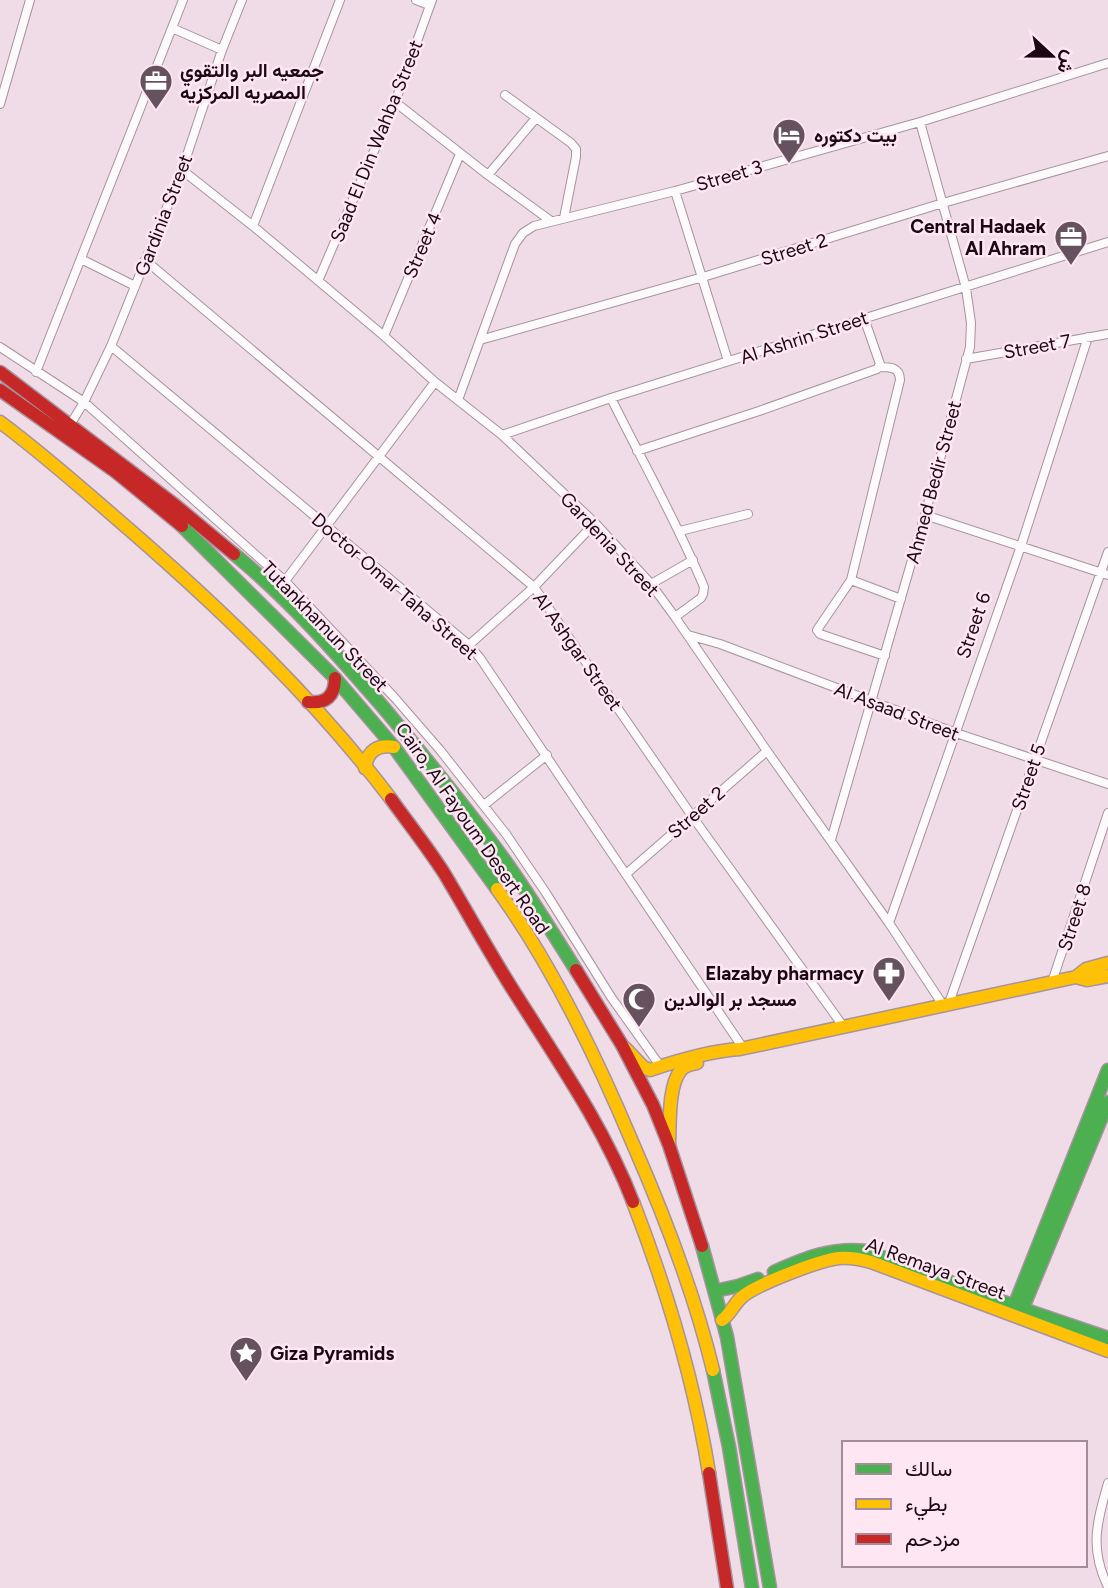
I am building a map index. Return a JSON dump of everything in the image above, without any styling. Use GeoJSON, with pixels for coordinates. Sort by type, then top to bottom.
{"type":"FeatureCollection","features":[{"type":"Feature","properties":{"kind":"main road"},"geometry":{"type":"LineString","coordinates":[[0,372],[155,489],[245,562],[327,644],[431,764],[510,869],[551,930],[622,1045],[653,1105],[669,1145],[701,1242],[722,1321],[770,1588]]}},
{"type":"Feature","properties":{"kind":"main road","name":"Cairo, Al Fayoum Desert Road"},"geometry":{"type":"LineString","coordinates":[[0,390],[117,472],[156,505],[204,548],[335,678],[394,747],[510,907],[566,1004],[620,1111],[673,1241],[703,1330],[725,1426],[752,1588]]}},
{"type":"Feature","properties":{"kind":"main road"},"geometry":{"type":"LineString","coordinates":[[0,422],[41,453],[167,562],[253,642],[365,768],[411,827],[445,877],[583,1102],[626,1185],[668,1304],[688,1373],[702,1435],[727,1588]]}},
{"type":"Feature","properties":{"kind":"main road"},"geometry":{"type":"LineString","coordinates":[[308,702],[320,703],[331,696],[335,678]]}},
{"type":"Feature","properties":{"kind":"main road"},"geometry":{"type":"LineString","coordinates":[[365,768],[373,749],[383,745],[394,747]]}},
{"type":"Feature","properties":{"kind":"main road"},"geometry":{"type":"LineString","coordinates":[[1076,977],[1084,968],[1108,963]]}},
{"type":"Feature","properties":{"kind":"main road"},"geometry":{"type":"LineString","coordinates":[[622,1045],[646,1069],[654,1070],[678,1060],[742,1049],[1076,977],[1087,980],[1108,976]]}},
{"type":"Feature","properties":{"kind":"main road"},"geometry":{"type":"LineString","coordinates":[[669,1145],[671,1102],[682,1070],[690,1064],[733,1054],[742,1049]]}},
{"type":"Feature","properties":{"kind":"main road"},"geometry":{"type":"LineString","coordinates":[[1017,1312],[1108,1070]]}},
{"type":"Feature","properties":{"kind":"main road"},"geometry":{"type":"LineString","coordinates":[[1017,1312],[1108,1102]]}},
{"type":"Feature","properties":{"kind":"main road","name":"Al Remaya Street"},"geometry":{"type":"LineString","coordinates":[[715,1291],[747,1283],[822,1252],[849,1249],[875,1254],[1108,1351]]}},
{"type":"Feature","properties":{"kind":"main road","name":"Al Remaya Street"},"geometry":{"type":"LineString","coordinates":[[722,1321],[738,1299],[756,1288],[822,1262],[846,1258],[871,1262],[1017,1312],[1108,1338]]}},
{"type":"Feature","properties":{"kind":"street"},"geometry":{"type":"LineString","coordinates":[[0,104],[30,0]]}},
{"type":"Feature","properties":{"kind":"street"},"geometry":{"type":"LineString","coordinates":[[36,372],[183,0]]}},
{"type":"Feature","properties":{"kind":"street","name":"Gardinia Street"},"geometry":{"type":"LineString","coordinates":[[70,425],[111,346],[182,170],[222,50],[242,0]]}},
{"type":"Feature","properties":{"kind":"street"},"geometry":{"type":"LineString","coordinates":[[253,226],[340,0]]}},
{"type":"Feature","properties":{"kind":"street"},"geometry":{"type":"LineString","coordinates":[[416,0],[430,3]]}},
{"type":"Feature","properties":{"kind":"street","name":"Saad El Din Wahba Street"},"geometry":{"type":"LineString","coordinates":[[318,281],[395,102],[430,3]]}},
{"type":"Feature","properties":{"kind":"street"},"geometry":{"type":"LineString","coordinates":[[172,28],[222,50]]}},
{"type":"Feature","properties":{"kind":"street","name":"Street 3"},"geometry":{"type":"LineString","coordinates":[[458,400],[518,238],[528,229],[920,122],[1108,63]]}},
{"type":"Feature","properties":{"kind":"street"},"geometry":{"type":"LineString","coordinates":[[0,67],[10,70]]}},
{"type":"Feature","properties":{"kind":"street"},"geometry":{"type":"LineString","coordinates":[[505,95],[576,149],[564,218]]}},
{"type":"Feature","properties":{"kind":"street"},"geometry":{"type":"LineString","coordinates":[[395,102],[551,221]]}},
{"type":"Feature","properties":{"kind":"street"},"geometry":{"type":"LineString","coordinates":[[488,175],[536,118]]}},
{"type":"Feature","properties":{"kind":"street","name":"Ahmed Bedir Street"},"geometry":{"type":"LineString","coordinates":[[831,840],[925,515],[970,347],[967,288],[920,122]]}},
{"type":"Feature","properties":{"kind":"street","name":"Street 4"},"geometry":{"type":"LineString","coordinates":[[384,335],[460,154]]}},
{"type":"Feature","properties":{"kind":"street","name":"Street 2"},"geometry":{"type":"LineString","coordinates":[[481,340],[1108,156]]}},
{"type":"Feature","properties":{"kind":"street","name":"Gardenia Street"},"geometry":{"type":"LineString","coordinates":[[182,170],[253,226],[502,435],[595,523],[651,584],[946,1004]]}},
{"type":"Feature","properties":{"kind":"street"},"geometry":{"type":"LineString","coordinates":[[675,191],[728,361]]}},
{"type":"Feature","properties":{"kind":"street","name":"Al Ashrin Street"},"geometry":{"type":"LineString","coordinates":[[502,435],[611,398],[1108,243]]}},
{"type":"Feature","properties":{"kind":"street"},"geometry":{"type":"LineString","coordinates":[[81,259],[135,286]]}},
{"type":"Feature","properties":{"kind":"street","name":"Al Ashgar Street"},"geometry":{"type":"LineString","coordinates":[[145,260],[534,587],[692,816],[843,1026]]}},
{"type":"Feature","properties":{"kind":"street"},"geometry":{"type":"LineString","coordinates":[[864,318],[879,367]]}},
{"type":"Feature","properties":{"kind":"street","name":"Street 7"},"geometry":{"type":"LineString","coordinates":[[966,359],[1108,334]]}},
{"type":"Feature","properties":{"kind":"street","name":"Street 6"},"geometry":{"type":"LineString","coordinates":[[889,923],[1021,547],[1088,337]]}},
{"type":"Feature","properties":{"kind":"street","name":"Doctor Omar Taha Street"},"geometry":{"type":"LineString","coordinates":[[111,346],[469,645],[547,755],[742,1049]]}},
{"type":"Feature","properties":{"kind":"street","name":"Tutankhamun Street"},"geometry":{"type":"LineString","coordinates":[[0,347],[84,402],[285,581],[402,705],[484,805],[533,873],[611,997],[661,1067]]}},
{"type":"Feature","properties":{"kind":"street"},"geometry":{"type":"LineString","coordinates":[[637,452],[879,367],[893,368],[899,373],[900,380],[851,580],[817,628],[818,632],[885,656]]}},
{"type":"Feature","properties":{"kind":"street"},"geometry":{"type":"LineString","coordinates":[[285,581],[436,382]]}},
{"type":"Feature","properties":{"kind":"street"},"geometry":{"type":"LineString","coordinates":[[611,398],[680,531],[704,587],[701,598],[675,617]]}},
{"type":"Feature","properties":{"kind":"street"},"geometry":{"type":"LineString","coordinates":[[680,531],[748,514]]}},
{"type":"Feature","properties":{"kind":"street"},"geometry":{"type":"LineString","coordinates":[[925,515],[1104,573]]}},
{"type":"Feature","properties":{"kind":"street"},"geometry":{"type":"LineString","coordinates":[[469,645],[534,587],[595,523]]}},
{"type":"Feature","properties":{"kind":"street","name":"Street 5"},"geometry":{"type":"LineString","coordinates":[[946,1004],[1104,573],[1108,552]]}},
{"type":"Feature","properties":{"kind":"street"},"geometry":{"type":"LineString","coordinates":[[651,584],[693,560]]}},
{"type":"Feature","properties":{"kind":"street"},"geometry":{"type":"LineString","coordinates":[[851,580],[901,599]]}},
{"type":"Feature","properties":{"kind":"street","name":"Al Asaad Street"},"geometry":{"type":"LineString","coordinates":[[688,635],[720,644],[956,733],[1108,784]]}},
{"type":"Feature","properties":{"kind":"street","name":"Street 2"},"geometry":{"type":"LineString","coordinates":[[626,874],[767,751]]}},
{"type":"Feature","properties":{"kind":"street"},"geometry":{"type":"LineString","coordinates":[[484,805],[547,755]]}},
{"type":"Feature","properties":{"kind":"street","name":"Street 8"},"geometry":{"type":"LineString","coordinates":[[1052,982],[1108,813]]}},
{"type":"Feature","properties":{"kind":"street"},"geometry":{"type":"LineString","coordinates":[[1108,1483],[1098,1521],[1097,1548],[1108,1587]]}},
{"type":"Feature","properties":{"kind":"street"},"geometry":{"type":"LineString","coordinates":[[1097,1548],[1108,1542]]}},
{"type":"Feature","properties":{"kind":"traffic: fast"},"geometry":{"type":"LineString","coordinates":[[182,526],[335,678],[394,747],[497,889]]}},
{"type":"Feature","properties":{"kind":"traffic: fast"},"geometry":{"type":"LineString","coordinates":[[234,554],[274,589],[312,628],[414,744],[503,858],[576,970]]}},
{"type":"Feature","properties":{"kind":"traffic: fast"},"geometry":{"type":"LineString","coordinates":[[1011,1314],[1108,1070]]}},
{"type":"Feature","properties":{"kind":"traffic: fast"},"geometry":{"type":"LineString","coordinates":[[1020,1315],[1108,1102]]}},
{"type":"Feature","properties":{"kind":"traffic: fast"},"geometry":{"type":"LineString","coordinates":[[702,1246],[727,1337],[770,1588]]}},
{"type":"Feature","properties":{"kind":"traffic: fast"},"geometry":{"type":"LineString","coordinates":[[774,1272],[819,1255],[866,1251],[1108,1338]]}},
{"type":"Feature","properties":{"kind":"traffic: fast"},"geometry":{"type":"LineString","coordinates":[[715,1291],[758,1279]]}},
{"type":"Feature","properties":{"kind":"traffic: fast"},"geometry":{"type":"LineString","coordinates":[[713,1370],[729,1447],[752,1588]]}},
{"type":"Feature","properties":{"kind":"traffic: slow"},"geometry":{"type":"LineString","coordinates":[[0,422],[131,531],[235,626],[301,692],[391,799]]}},
{"type":"Feature","properties":{"kind":"traffic: slow"},"geometry":{"type":"LineString","coordinates":[[365,768],[368,757],[374,750],[394,747]]}},
{"type":"Feature","properties":{"kind":"traffic: slow"},"geometry":{"type":"LineString","coordinates":[[497,889],[555,980],[619,1111],[678,1255],[713,1370]]}},
{"type":"Feature","properties":{"kind":"traffic: slow"},"geometry":{"type":"LineString","coordinates":[[1076,977],[1086,969],[1108,963]]}},
{"type":"Feature","properties":{"kind":"traffic: slow"},"geometry":{"type":"LineString","coordinates":[[625,1048],[643,1067],[650,1070],[683,1059],[1076,977],[1087,980],[1108,976]]}},
{"type":"Feature","properties":{"kind":"traffic: slow"},"geometry":{"type":"LineString","coordinates":[[669,1144],[670,1105],[674,1085],[683,1068],[697,1063]]}},
{"type":"Feature","properties":{"kind":"traffic: slow"},"geometry":{"type":"LineString","coordinates":[[633,1202],[678,1336],[696,1404],[709,1473]]}},
{"type":"Feature","properties":{"kind":"traffic: slow"},"geometry":{"type":"LineString","coordinates":[[722,1320],[743,1296],[762,1285],[818,1263],[851,1258],[871,1262],[1108,1351]]}},
{"type":"Feature","properties":{"kind":"traffic: jam"},"geometry":{"type":"LineString","coordinates":[[0,372],[175,505],[234,554]]}},
{"type":"Feature","properties":{"kind":"traffic: jam"},"geometry":{"type":"LineString","coordinates":[[0,390],[116,472],[182,526]]}},
{"type":"Feature","properties":{"kind":"traffic: jam"},"geometry":{"type":"LineString","coordinates":[[308,702],[320,702],[328,698],[335,678]]}},
{"type":"Feature","properties":{"kind":"traffic: jam"},"geometry":{"type":"LineString","coordinates":[[391,799],[444,873],[579,1095],[608,1147],[633,1202]]}},
{"type":"Feature","properties":{"kind":"traffic: jam"},"geometry":{"type":"LineString","coordinates":[[576,970],[622,1045],[653,1105],[702,1246]]}},
{"type":"Feature","properties":{"kind":"traffic: jam"},"geometry":{"type":"LineString","coordinates":[[709,1473],[727,1588]]}},
{"type":"Feature","properties":{"kind":"place","name":"جمعيه البر والتقوي المصريه المركزيه"},"geometry":{"type":"Point","coordinates":[156,111]}},
{"type":"Feature","properties":{"kind":"place","name":"بيت دكتوره"},"geometry":{"type":"Point","coordinates":[789,165]}},
{"type":"Feature","properties":{"kind":"place","name":"Central Hadaek Al Ahram"},"geometry":{"type":"Point","coordinates":[1071,267]}},
{"type":"Feature","properties":{"kind":"place","name":"Elazaby pharmacy"},"geometry":{"type":"Point","coordinates":[889,1003]}},
{"type":"Feature","properties":{"kind":"place","name":"مسجد بر الوالدين"},"geometry":{"type":"Point","coordinates":[639,1029]}},
{"type":"Feature","properties":{"kind":"place","name":"Giza Pyramids"},"geometry":{"type":"Point","coordinates":[246,1383]}}]}
